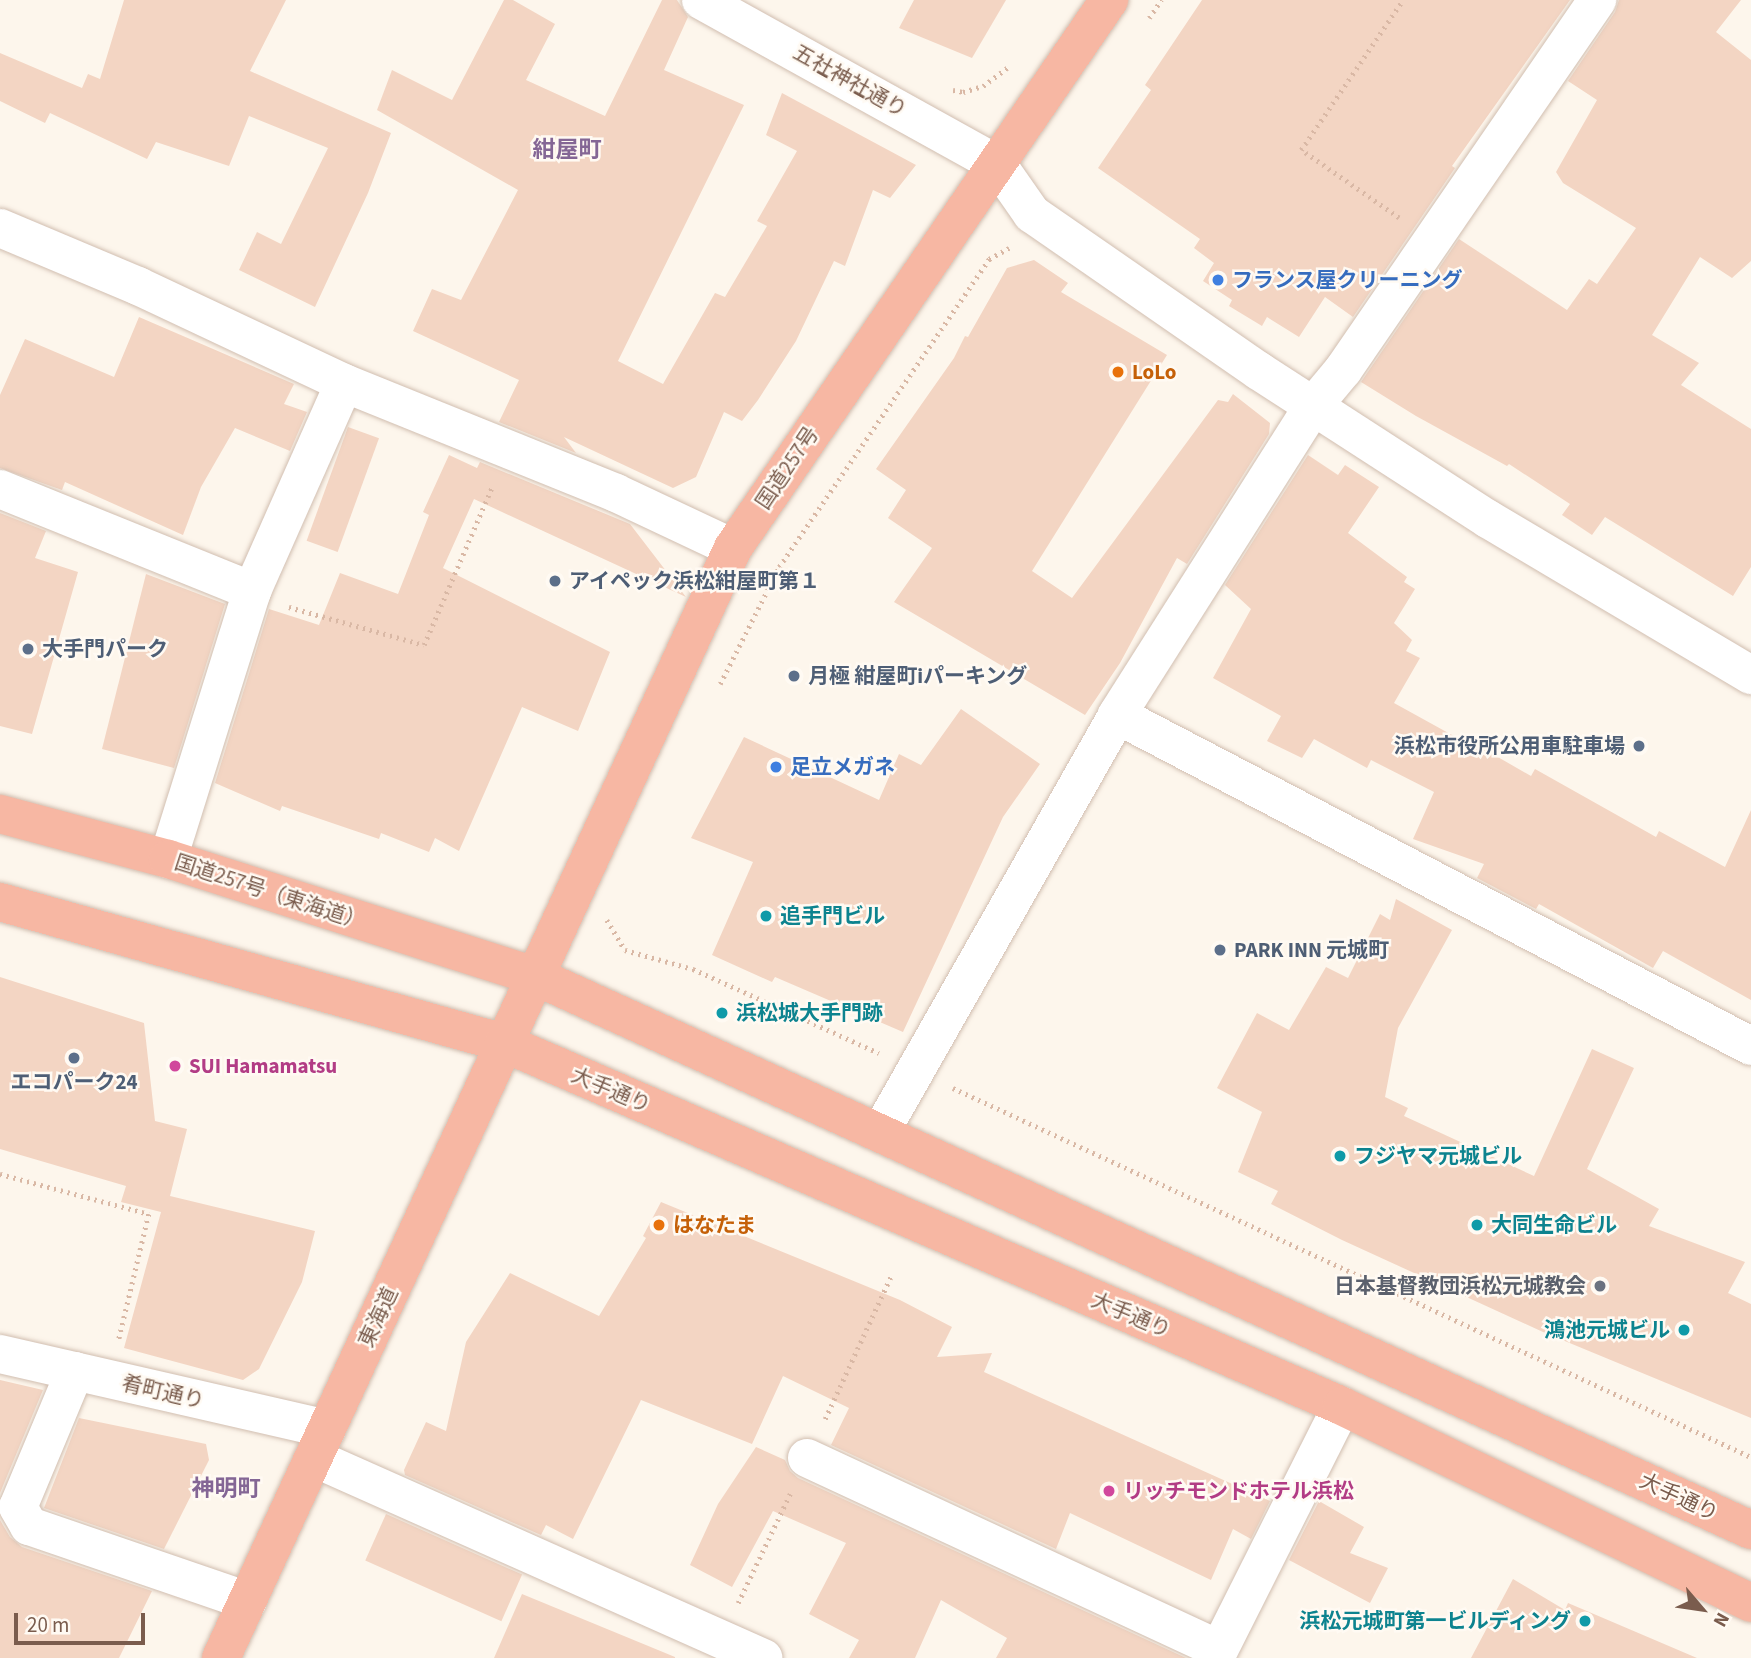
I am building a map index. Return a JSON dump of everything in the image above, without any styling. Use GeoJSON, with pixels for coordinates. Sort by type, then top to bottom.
{"type":"FeatureCollection","features":[{"type":"Feature","properties":{"kind":"highway","name":"国道257号"},"geometry":{"type":"LineString","coordinates":[[537,977],[733,548],[1109,0]]}},
{"type":"Feature","properties":{"kind":"highway","name":"国道257号（東海道）"},"geometry":{"type":"LineString","coordinates":[[0,814],[168,859],[537,977]]}},
{"type":"Feature","properties":{"kind":"highway"},"geometry":{"type":"LineString","coordinates":[[0,902],[504,1043]]}},
{"type":"Feature","properties":{"kind":"highway","name":"東海道"},"geometry":{"type":"LineString","coordinates":[[221,1658],[504,1043],[537,977]]}},
{"type":"Feature","properties":{"kind":"highway","name":"大手通り"},"geometry":{"type":"LineString","coordinates":[[537,977],[1751,1530]]}},
{"type":"Feature","properties":{"kind":"highway","name":"大手通り"},"geometry":{"type":"LineString","coordinates":[[504,1043],[1342,1406],[1751,1604]]}},
{"type":"Feature","properties":{"kind":"street","name":"五社神社通り"},"geometry":{"type":"LineString","coordinates":[[701,0],[997,164]]}},
{"type":"Feature","properties":{"kind":"street"},"geometry":{"type":"LineString","coordinates":[[880,1133],[1117,715],[1313,406],[1343,370],[1597,0]]}},
{"type":"Feature","properties":{"kind":"street"},"geometry":{"type":"LineString","coordinates":[[997,164],[1032,214],[1313,406],[1488,519],[1751,675]]}},
{"type":"Feature","properties":{"kind":"street"},"geometry":{"type":"LineString","coordinates":[[0,228],[138,286],[344,383],[616,493],[733,548]]}},
{"type":"Feature","properties":{"kind":"street"},"geometry":{"type":"LineString","coordinates":[[168,859],[344,383]]}},
{"type":"Feature","properties":{"kind":"street"},"geometry":{"type":"LineString","coordinates":[[0,489],[265,597]]}},
{"type":"Feature","properties":{"kind":"street"},"geometry":{"type":"LineString","coordinates":[[1117,715],[1751,1046]]}},
{"type":"Feature","properties":{"kind":"street","name":"肴町通り"},"geometry":{"type":"LineString","coordinates":[[0,1354],[75,1371],[320,1444],[745,1654]]}},
{"type":"Feature","properties":{"kind":"street"},"geometry":{"type":"LineString","coordinates":[[75,1371],[18,1507],[29,1526],[248,1601]]}},
{"type":"Feature","properties":{"kind":"street"},"geometry":{"type":"LineString","coordinates":[[807,1458],[1217,1654],[1342,1406]]}},
{"type":"Feature","properties":{"kind":"path"},"geometry":{"type":"LineString","coordinates":[[1403,0],[1301,149],[1430,240]]}},
{"type":"Feature","properties":{"kind":"path"},"geometry":{"type":"LineString","coordinates":[[943,87],[963,92],[983,86],[1020,57]]}},
{"type":"Feature","properties":{"kind":"path"},"geometry":{"type":"LineString","coordinates":[[716,692],[779,567],[989,259],[1014,246]]}},
{"type":"Feature","properties":{"kind":"path"},"geometry":{"type":"LineString","coordinates":[[265,597],[424,645],[496,479]]}},
{"type":"Feature","properties":{"kind":"path"},"geometry":{"type":"LineString","coordinates":[[604,916],[625,950],[693,969],[887,1057]]}},
{"type":"Feature","properties":{"kind":"path"},"geometry":{"type":"LineString","coordinates":[[948,1086],[1751,1457]]}},
{"type":"Feature","properties":{"kind":"path"},"geometry":{"type":"LineString","coordinates":[[0,1174],[149,1214],[117,1346]]}},
{"type":"Feature","properties":{"kind":"building"},"geometry":{"type":"Polygon","coordinates":[[[124,0],[286,0],[250,71],[391,133],[368,193],[315,307],[239,270],[257,232],[281,244],[328,148],[249,116],[229,166],[156,142],[147,159],[50,113],[45,123],[0,101],[0,53],[82,88],[88,74],[100,79],[124,0]]]}},
{"type":"Feature","properties":{"kind":"building"},"geometry":{"type":"Polygon","coordinates":[[[504,0],[513,0],[555,24],[526,80],[605,116],[662,0],[677,0],[688,17],[664,70],[744,105],[618,361],[663,384],[715,293],[725,297],[767,226],[757,221],[797,151],[766,135],[782,93],[916,165],[890,198],[873,190],[845,266],[834,261],[796,341],[758,400],[742,421],[724,412],[696,477],[673,488],[564,437],[576,453],[499,422],[519,380],[413,331],[432,289],[461,300],[518,190],[377,110],[392,70],[452,100],[504,0]]]}},
{"type":"Feature","properties":{"kind":"building"},"geometry":{"type":"Polygon","coordinates":[[[914,0],[1006,0],[972,58],[899,28],[914,0]]]}},
{"type":"Feature","properties":{"kind":"building"},"geometry":{"type":"Polygon","coordinates":[[[1202,0],[1570,0],[1452,166],[1455,168],[1353,317],[1325,297],[1299,337],[1267,317],[1262,326],[1229,306],[1232,300],[1203,281],[1214,263],[1194,248],[1200,239],[1098,168],[1151,90],[1145,85],[1202,0]]]}},
{"type":"Feature","properties":{"kind":"building"},"geometry":{"type":"Polygon","coordinates":[[[1619,0],[1741,0],[1716,32],[1751,60],[1751,261],[1732,278],[1700,257],[1652,335],[1699,363],[1681,385],[1751,429],[1751,567],[1733,596],[1605,517],[1592,535],[1562,515],[1570,504],[1509,464],[1507,466],[1416,416],[1361,382],[1459,239],[1567,310],[1589,279],[1597,284],[1636,228],[1563,183],[1556,172],[1597,100],[1568,81],[1615,12],[1619,0]]]}},
{"type":"Feature","properties":{"kind":"building"},"geometry":{"type":"Polygon","coordinates":[[[1034,260],[1068,283],[1061,292],[1167,355],[1032,571],[1072,598],[1218,400],[1228,402],[1233,394],[1270,423],[1269,434],[1187,564],[1177,558],[1120,663],[1085,715],[894,602],[932,548],[888,518],[906,490],[876,469],[954,358],[965,336],[968,337],[1007,268],[1034,260]]]}},
{"type":"Feature","properties":{"kind":"building"},"geometry":{"type":"Polygon","coordinates":[[[139,317],[294,384],[284,404],[307,412],[290,451],[235,428],[201,487],[183,535],[65,482],[62,490],[0,468],[0,395],[25,339],[114,377],[139,317]]]}},
{"type":"Feature","properties":{"kind":"building"},"geometry":{"type":"Polygon","coordinates":[[[348,427],[379,438],[338,552],[307,541],[348,427]]]}},
{"type":"Feature","properties":{"kind":"building"},"geometry":{"type":"Polygon","coordinates":[[[449,455],[477,468],[480,462],[630,524],[686,597],[474,499],[443,568],[610,652],[578,731],[522,707],[459,851],[435,838],[429,852],[381,833],[379,839],[282,806],[280,811],[215,783],[269,609],[319,625],[340,573],[398,594],[429,515],[423,512],[449,455]]]}},
{"type":"Feature","properties":{"kind":"building"},"geometry":{"type":"Polygon","coordinates":[[[1308,455],[1338,475],[1345,465],[1379,487],[1348,533],[1407,577],[1404,582],[1415,589],[1394,623],[1412,640],[1406,651],[1420,658],[1394,703],[1531,776],[1535,769],[1656,837],[1659,831],[1725,867],[1751,810],[1751,1000],[1663,951],[1653,968],[1539,904],[1536,909],[1477,878],[1484,864],[1413,839],[1434,792],[1371,760],[1367,768],[1314,739],[1302,758],[1267,741],[1281,716],[1213,678],[1251,609],[1225,585],[1308,455]]]}},
{"type":"Feature","properties":{"kind":"building","name":"大手門パーク"},"geometry":{"type":"Polygon","coordinates":[[[0,513],[46,531],[35,558],[78,572],[32,734],[0,726],[0,513]]]}},
{"type":"Feature","properties":{"kind":"building"},"geometry":{"type":"Polygon","coordinates":[[[146,574],[225,604],[174,768],[102,749],[146,574]]]}},
{"type":"Feature","properties":{"kind":"building"},"geometry":{"type":"Polygon","coordinates":[[[961,709],[1040,764],[1003,817],[903,1032],[775,977],[772,982],[712,955],[753,862],[691,838],[744,737],[879,800],[899,754],[921,765],[961,709]]]}},
{"type":"Feature","properties":{"kind":"building"},"geometry":{"type":"Polygon","coordinates":[[[1396,899],[1452,930],[1398,1028],[1385,1097],[1408,1108],[1404,1116],[1534,1176],[1592,1049],[1634,1068],[1587,1169],[1659,1209],[1649,1226],[1745,1262],[1728,1293],[1751,1304],[1751,1418],[1543,1332],[1342,1240],[1271,1204],[1278,1191],[1238,1172],[1262,1112],[1217,1088],[1257,1013],[1289,1030],[1326,967],[1348,978],[1380,914],[1390,920],[1396,899]]]}},
{"type":"Feature","properties":{"kind":"building"},"geometry":{"type":"Polygon","coordinates":[[[0,977],[144,1023],[155,1121],[187,1129],[170,1196],[315,1231],[302,1282],[259,1369],[243,1380],[124,1348],[161,1212],[121,1202],[126,1186],[0,1149],[0,977]]]}},
{"type":"Feature","properties":{"kind":"building"},"geometry":{"type":"Polygon","coordinates":[[[661,1202],[900,1300],[952,1327],[937,1357],[992,1353],[984,1372],[1270,1501],[1251,1539],[1233,1529],[1211,1580],[1070,1513],[1056,1549],[831,1445],[849,1408],[783,1376],[752,1444],[641,1400],[573,1539],[546,1525],[541,1535],[405,1475],[404,1470],[426,1422],[446,1431],[466,1342],[510,1273],[599,1316],[646,1238],[643,1236],[661,1202]]]}},
{"type":"Feature","properties":{"kind":"building"},"geometry":{"type":"Polygon","coordinates":[[[0,1380],[43,1390],[0,1493],[0,1380]]]}},
{"type":"Feature","properties":{"kind":"building"},"geometry":{"type":"Polygon","coordinates":[[[79,1418],[206,1444],[209,1460],[164,1549],[44,1508],[79,1418]]]}},
{"type":"Feature","properties":{"kind":"building"},"geometry":{"type":"Polygon","coordinates":[[[756,1447],[785,1460],[790,1471],[798,1478],[1186,1658],[996,1658],[1007,1638],[941,1600],[915,1658],[849,1658],[859,1640],[809,1614],[846,1543],[773,1511],[732,1587],[690,1565],[718,1504],[756,1447]]]}},
{"type":"Feature","properties":{"kind":"building"},"geometry":{"type":"Polygon","coordinates":[[[1319,1501],[1364,1527],[1350,1553],[1388,1568],[1370,1603],[1289,1560],[1319,1501]]]}},
{"type":"Feature","properties":{"kind":"building"},"geometry":{"type":"Polygon","coordinates":[[[386,1514],[522,1575],[501,1621],[365,1561],[386,1514]]]}},
{"type":"Feature","properties":{"kind":"building"},"geometry":{"type":"Polygon","coordinates":[[[0,1520],[10,1537],[22,1547],[152,1591],[119,1658],[0,1658],[0,1520]]]}},
{"type":"Feature","properties":{"kind":"building"},"geometry":{"type":"Polygon","coordinates":[[[1513,1579],[1565,1610],[1568,1603],[1697,1658],[1471,1658],[1513,1579]]]}},
{"type":"Feature","properties":{"kind":"building"},"geometry":{"type":"Polygon","coordinates":[[[522,1594],[675,1657],[675,1658],[494,1658],[522,1594]]]}},
{"type":"Feature","properties":{"kind":"place","name":"フランス屋クリーニング"},"geometry":{"type":"Point","coordinates":[1218,280]}},
{"type":"Feature","properties":{"kind":"place","name":"LoLo"},"geometry":{"type":"Point","coordinates":[1118,372]}},
{"type":"Feature","properties":{"kind":"place","name":"アイペック浜松紺屋町第１"},"geometry":{"type":"Point","coordinates":[555,581]}},
{"type":"Feature","properties":{"kind":"place","name":"大手門パーク"},"geometry":{"type":"Point","coordinates":[28,649]}},
{"type":"Feature","properties":{"kind":"place","name":"月極 紺屋町iパーキング"},"geometry":{"type":"Point","coordinates":[794,676]}},
{"type":"Feature","properties":{"kind":"place","name":"浜松市役所公用車駐車場"},"geometry":{"type":"Point","coordinates":[1639,746]}},
{"type":"Feature","properties":{"kind":"place","name":"足立メガネ"},"geometry":{"type":"Point","coordinates":[776,767]}},
{"type":"Feature","properties":{"kind":"place","name":"追手門ビル"},"geometry":{"type":"Point","coordinates":[766,916]}},
{"type":"Feature","properties":{"kind":"place","name":"PARK INN 元城町"},"geometry":{"type":"Point","coordinates":[1220,950]}},
{"type":"Feature","properties":{"kind":"place","name":"浜松城大手門跡"},"geometry":{"type":"Point","coordinates":[722,1013]}},
{"type":"Feature","properties":{"kind":"place","name":"エコパーク24"},"geometry":{"type":"Point","coordinates":[74,1058]}},
{"type":"Feature","properties":{"kind":"place","name":"SUI Hamamatsu"},"geometry":{"type":"Point","coordinates":[175,1066]}},
{"type":"Feature","properties":{"kind":"place","name":"フジヤマ元城ビル"},"geometry":{"type":"Point","coordinates":[1340,1156]}},
{"type":"Feature","properties":{"kind":"place","name":"はなたま"},"geometry":{"type":"Point","coordinates":[659,1225]}},
{"type":"Feature","properties":{"kind":"place","name":"大同生命ビル"},"geometry":{"type":"Point","coordinates":[1477,1225]}},
{"type":"Feature","properties":{"kind":"place","name":"日本基督教団浜松元城教会"},"geometry":{"type":"Point","coordinates":[1600,1286]}},
{"type":"Feature","properties":{"kind":"place","name":"鴻池元城ビル"},"geometry":{"type":"Point","coordinates":[1684,1330]}},
{"type":"Feature","properties":{"kind":"place","name":"リッチモンドホテル浜松"},"geometry":{"type":"Point","coordinates":[1109,1491]}},
{"type":"Feature","properties":{"kind":"place","name":"浜松元城町第一ビルディング"},"geometry":{"type":"Point","coordinates":[1585,1621]}},
{"type":"Feature","properties":{"kind":"district","name":"紺屋町"},"geometry":{"type":"Point","coordinates":[567,150]}},
{"type":"Feature","properties":{"kind":"district","name":"神明町"},"geometry":{"type":"Point","coordinates":[226,1489]}}]}
